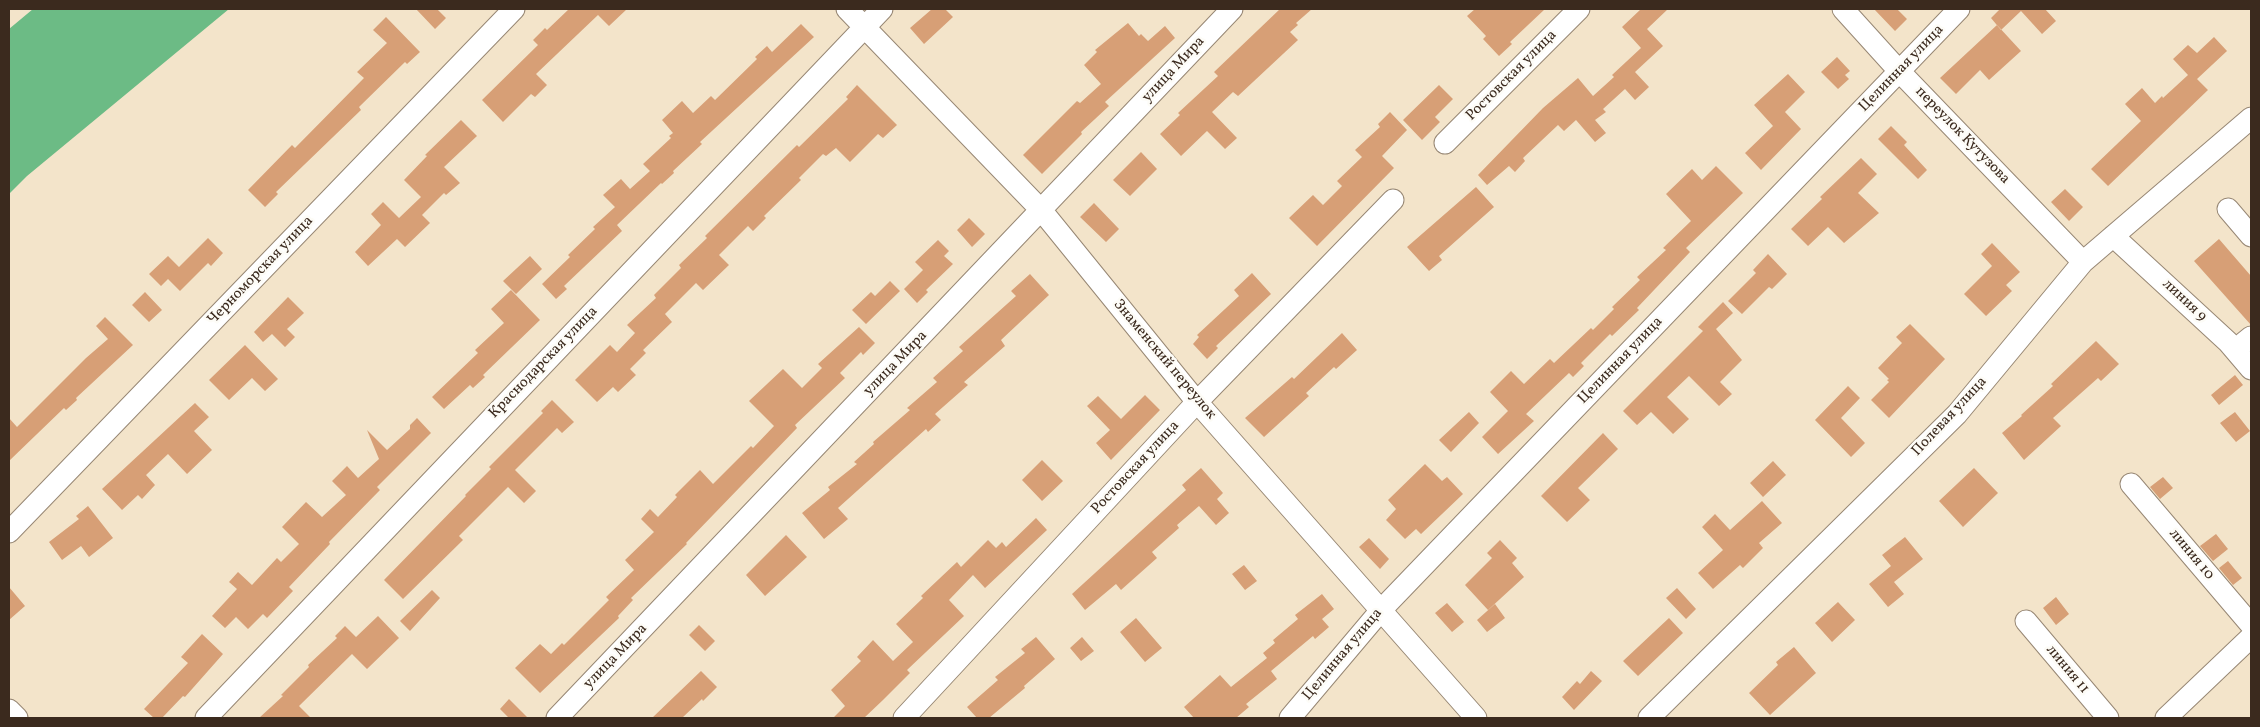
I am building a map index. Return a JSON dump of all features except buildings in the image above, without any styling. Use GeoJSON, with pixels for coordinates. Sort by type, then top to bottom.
{"type":"FeatureCollection","features":[{"type":"Feature","properties":{"kind":"street","name":"Черноморская улица"},"geometry":{"type":"LineString","coordinates":[[9,532],[514,9]]}},
{"type":"Feature","properties":{"kind":"street","name":"Знаменский переулок"},"geometry":{"type":"LineString","coordinates":[[847,9],[1042,211],[1197,402],[1382,609],[1476,718]]}},
{"type":"Feature","properties":{"kind":"street","name":"Краснодарская улица"},"geometry":{"type":"LineString","coordinates":[[206,718],[882,9]]}},
{"type":"Feature","properties":{"kind":"street","name":"улица Мира"},"geometry":{"type":"LineString","coordinates":[[557,718],[1042,211],[1232,9]]}},
{"type":"Feature","properties":{"kind":"street","name":"Ростовская улица"},"geometry":{"type":"LineString","coordinates":[[1445,143],[1579,9]]}},
{"type":"Feature","properties":{"kind":"street","name":"переулок Кутузова"},"geometry":{"type":"LineString","coordinates":[[1843,9],[1900,72],[2083,262]]}},
{"type":"Feature","properties":{"kind":"street","name":"Целинная улица"},"geometry":{"type":"LineString","coordinates":[[1290,718],[1382,609],[1959,9]]}},
{"type":"Feature","properties":{"kind":"street","name":"Полевая улица"},"geometry":{"type":"LineString","coordinates":[[1649,718],[1957,414],[2083,262],[2246,128]]}},
{"type":"Feature","properties":{"kind":"street","name":"Ростовская улица"},"geometry":{"type":"LineString","coordinates":[[904,718],[1197,402],[1394,200]]}},
{"type":"Feature","properties":{"kind":"street"},"geometry":{"type":"LineString","coordinates":[[2228,209],[2251,236]]}},
{"type":"Feature","properties":{"kind":"street","name":"линия 9"},"geometry":{"type":"LineString","coordinates":[[2113,236],[2243,344],[2251,369]]}},
{"type":"Feature","properties":{"kind":"street","name":"линия 10"},"geometry":{"type":"LineString","coordinates":[[2131,484],[2251,625]]}},
{"type":"Feature","properties":{"kind":"street","name":"линия 11"},"geometry":{"type":"LineString","coordinates":[[2026,621],[2108,718]]}},
{"type":"Feature","properties":{"kind":"street"},"geometry":{"type":"LineString","coordinates":[[2166,718],[2251,637]]}},
{"type":"Feature","properties":{"kind":"street"},"geometry":{"type":"LineString","coordinates":[[9,710],[17,718]]}},
{"type":"Feature","properties":{"kind":"green space"},"geometry":{"type":"Polygon","coordinates":[[[33,9],[229,9],[27,176],[9,194],[9,29],[33,9]]]}}]}
